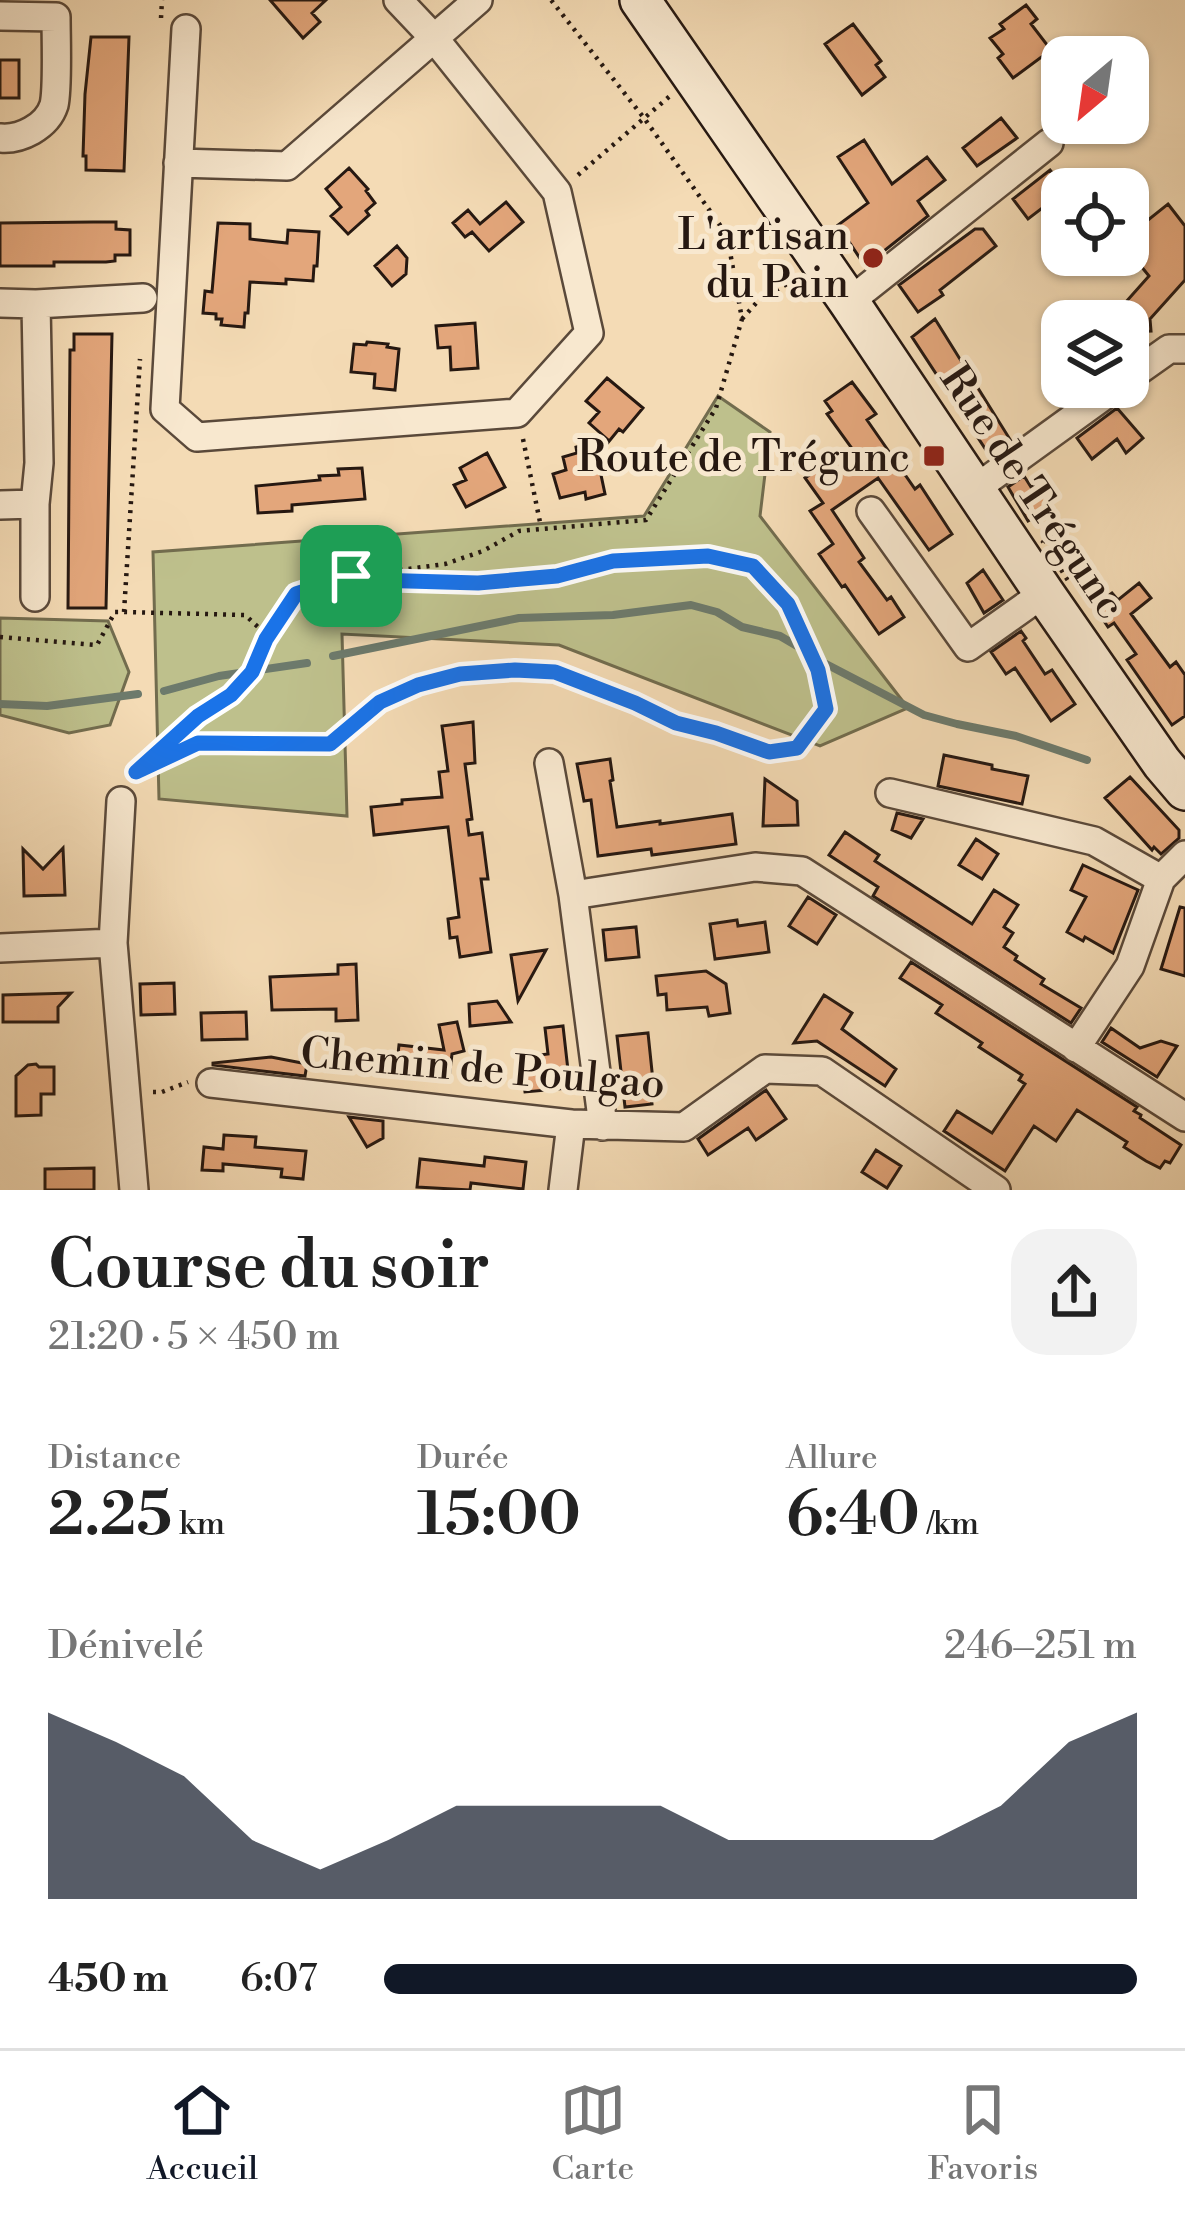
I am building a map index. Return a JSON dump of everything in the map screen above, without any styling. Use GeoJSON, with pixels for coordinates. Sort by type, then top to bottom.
{"type":"FeatureCollection","features":[{"type":"Feature","properties":{"kind":"main road","name":"Rue de Trégunc"},"geometry":{"type":"LineString","coordinates":[[640,0],[1044,593],[1177,766]]}},
{"type":"Feature","properties":{"kind":"street"},"geometry":{"type":"LineString","coordinates":[[186,28],[165,409],[197,437],[517,413],[589,333],[557,193],[434,38],[398,0]]}},
{"type":"Feature","properties":{"kind":"street"},"geometry":{"type":"LineString","coordinates":[[178,163],[286,166],[478,0]]}},
{"type":"Feature","properties":{"kind":"street"},"geometry":{"type":"LineString","coordinates":[[0,16],[56,17],[53,106],[40,125],[15,139],[0,138]]}},
{"type":"Feature","properties":{"kind":"street"},"geometry":{"type":"LineString","coordinates":[[849,302],[1048,144]]}},
{"type":"Feature","properties":{"kind":"street"},"geometry":{"type":"LineString","coordinates":[[0,303],[143,298]]}},
{"type":"Feature","properties":{"kind":"street"},"geometry":{"type":"LineString","coordinates":[[35,597],[36,304]]}},
{"type":"Feature","properties":{"kind":"street"},"geometry":{"type":"LineString","coordinates":[[1149,363],[1168,349],[1185,350]]}},
{"type":"Feature","properties":{"kind":"street"},"geometry":{"type":"LineString","coordinates":[[975,489],[1087,408]]}},
{"type":"Feature","properties":{"kind":"street"},"geometry":{"type":"LineString","coordinates":[[0,505],[35,504]]}},
{"type":"Feature","properties":{"kind":"street"},"geometry":{"type":"LineString","coordinates":[[871,511],[968,647],[1044,593]]}},
{"type":"Feature","properties":{"kind":"street"},"geometry":{"type":"LineString","coordinates":[[549,763],[573,895],[603,1126]]}},
{"type":"Feature","properties":{"kind":"street"},"geometry":{"type":"LineString","coordinates":[[890,794],[1094,841],[1161,879]]}},
{"type":"Feature","properties":{"kind":"street"},"geometry":{"type":"LineString","coordinates":[[122,801],[113,943],[134,1190]]}},
{"type":"Feature","properties":{"kind":"street"},"geometry":{"type":"LineString","coordinates":[[1076,1048],[1130,966],[1161,879],[1185,855]]}},
{"type":"Feature","properties":{"kind":"street"},"geometry":{"type":"LineString","coordinates":[[573,895],[755,867],[802,871],[1185,1118]]}},
{"type":"Feature","properties":{"kind":"street"},"geometry":{"type":"LineString","coordinates":[[0,948],[113,943]]}},
{"type":"Feature","properties":{"kind":"street","name":"Chemin de Poulgao"},"geometry":{"type":"LineString","coordinates":[[212,1083],[571,1124],[684,1127],[765,1069],[822,1071],[996,1190]]}},
{"type":"Feature","properties":{"kind":"street"},"geometry":{"type":"LineString","coordinates":[[563,1190],[571,1124]]}},
{"type":"Feature","properties":{"kind":"path"},"geometry":{"type":"LineString","coordinates":[[551,0],[644,118],[727,235],[742,319]]}},
{"type":"Feature","properties":{"kind":"path"},"geometry":{"type":"LineString","coordinates":[[557,193],[692,76]]}},
{"type":"Feature","properties":{"kind":"path"},"geometry":{"type":"LineString","coordinates":[[351,576],[478,583],[557,576],[613,561],[708,556],[753,566],[788,604],[818,670],[826,709],[797,748],[769,752],[676,723],[555,672],[515,670],[460,674],[418,685],[380,702],[330,744],[198,743],[136,772],[198,716],[231,695],[252,672],[266,639],[296,594],[351,576],[445,564],[541,527],[646,520],[716,408],[742,319],[759,300],[824,265]]}},
{"type":"Feature","properties":{"kind":"path"},"geometry":{"type":"LineString","coordinates":[[517,413],[541,527]]}},
{"type":"Feature","properties":{"kind":"path"},"geometry":{"type":"LineString","coordinates":[[1058,532],[1069,548],[1074,545],[1080,553],[1075,556],[1084,572],[1070,582],[1042,542],[1058,532]]}},
{"type":"Feature","properties":{"kind":"path"},"geometry":{"type":"LineString","coordinates":[[0,637],[98,645],[115,611],[244,615],[266,639]]}},
{"type":"Feature","properties":{"kind":"path"},"geometry":{"type":"LineString","coordinates":[[125,1092],[163,1092],[191,1081],[212,1083]]}},
{"type":"Feature","properties":{"kind":"green space"},"geometry":{"type":"Polygon","coordinates":[[[718,396],[770,432],[760,516],[908,708],[820,746],[559,645],[342,634],[347,816],[159,799],[153,552],[644,516],[718,396]]]}},
{"type":"Feature","properties":{"kind":"green space"},"geometry":{"type":"Polygon","coordinates":[[[0,618],[108,621],[129,672],[110,725],[69,733],[0,715],[0,618]]]}},
{"type":"Feature","properties":{"kind":"building"},"geometry":{"type":"Polygon","coordinates":[[[270,0],[326,0],[312,13],[320,22],[303,38],[270,0]]]}},
{"type":"Feature","properties":{"kind":"building"},"geometry":{"type":"Polygon","coordinates":[[[1026,5],[1037,19],[1031,24],[1041,37],[1041,57],[1013,78],[990,38],[1004,29],[1000,24],[1026,5]]]}},
{"type":"Feature","properties":{"kind":"building"},"geometry":{"type":"Polygon","coordinates":[[[853,24],[881,61],[876,65],[885,77],[862,95],[825,44],[853,24]]]}},
{"type":"Feature","properties":{"kind":"building"},"geometry":{"type":"Polygon","coordinates":[[[91,37],[129,37],[124,171],[86,170],[85,94],[91,37]]]}},
{"type":"Feature","properties":{"kind":"building"},"geometry":{"type":"Polygon","coordinates":[[[0,60],[19,60],[19,98],[0,98],[0,60]]]}},
{"type":"Feature","properties":{"kind":"building"},"geometry":{"type":"Polygon","coordinates":[[[1001,118],[1017,138],[977,166],[963,148],[1001,118]]]}},
{"type":"Feature","properties":{"kind":"building"},"geometry":{"type":"Polygon","coordinates":[[[864,140],[892,184],[927,157],[945,180],[918,201],[928,216],[865,266],[838,225],[868,203],[838,157],[864,140]]]}},
{"type":"Feature","properties":{"kind":"building"},"geometry":{"type":"Polygon","coordinates":[[[349,168],[375,203],[348,234],[331,216],[341,207],[326,189],[349,168]]]}},
{"type":"Feature","properties":{"kind":"building"},"geometry":{"type":"Polygon","coordinates":[[[1041,177],[1041,209],[1028,219],[1013,199],[1041,177]]]}},
{"type":"Feature","properties":{"kind":"building"},"geometry":{"type":"Polygon","coordinates":[[[506,202],[523,222],[489,251],[472,232],[465,237],[453,223],[468,210],[480,224],[506,202]]]}},
{"type":"Feature","properties":{"kind":"building"},"geometry":{"type":"Polygon","coordinates":[[[1168,204],[1185,226],[1185,280],[1150,319],[1149,331],[1149,300],[1128,300],[1149,276],[1149,219],[1168,204]]]}},
{"type":"Feature","properties":{"kind":"building"},"geometry":{"type":"Polygon","coordinates":[[[116,222],[116,229],[130,230],[130,255],[115,255],[115,261],[0,266],[0,223],[116,222]]]}},
{"type":"Feature","properties":{"kind":"building"},"geometry":{"type":"Polygon","coordinates":[[[218,223],[250,224],[250,239],[287,243],[288,230],[319,232],[313,281],[250,282],[244,327],[221,325],[216,314],[203,313],[205,291],[212,292],[218,223]]]}},
{"type":"Feature","properties":{"kind":"building"},"geometry":{"type":"Polygon","coordinates":[[[975,229],[983,229],[996,246],[918,312],[899,285],[975,229]]]}},
{"type":"Feature","properties":{"kind":"building"},"geometry":{"type":"Polygon","coordinates":[[[397,246],[407,258],[406,274],[392,286],[375,266],[397,246]]]}},
{"type":"Feature","properties":{"kind":"building"},"geometry":{"type":"Polygon","coordinates":[[[935,319],[1011,441],[990,456],[912,337],[935,319]]]}},
{"type":"Feature","properties":{"kind":"building"},"geometry":{"type":"Polygon","coordinates":[[[475,323],[478,368],[451,370],[450,347],[438,348],[436,326],[475,323]]]}},
{"type":"Feature","properties":{"kind":"building"},"geometry":{"type":"Polygon","coordinates":[[[74,334],[112,334],[106,608],[68,608],[70,350],[74,350],[74,334]]]}},
{"type":"Feature","properties":{"kind":"building"},"geometry":{"type":"Polygon","coordinates":[[[354,344],[399,349],[395,390],[374,388],[375,374],[351,372],[354,344]]]}},
{"type":"Feature","properties":{"kind":"building"},"geometry":{"type":"Polygon","coordinates":[[[607,378],[643,408],[597,456],[605,494],[586,499],[585,492],[560,498],[553,474],[566,470],[563,457],[577,453],[576,447],[607,439],[589,423],[599,412],[586,401],[607,378]]]}},
{"type":"Feature","properties":{"kind":"building"},"geometry":{"type":"Polygon","coordinates":[[[852,382],[876,414],[867,420],[915,489],[920,485],[952,534],[929,550],[878,478],[832,510],[864,558],[859,562],[904,617],[879,634],[819,554],[833,544],[810,511],[823,503],[805,478],[851,447],[827,414],[832,411],[825,401],[852,382]]]}},
{"type":"Feature","properties":{"kind":"building"},"geometry":{"type":"Polygon","coordinates":[[[1117,408],[1143,438],[1126,453],[1117,439],[1092,459],[1077,438],[1117,408]]]}},
{"type":"Feature","properties":{"kind":"building"},"geometry":{"type":"Polygon","coordinates":[[[487,453],[505,487],[466,507],[454,485],[466,480],[460,468],[487,453]]]}},
{"type":"Feature","properties":{"kind":"building"},"geometry":{"type":"Polygon","coordinates":[[[362,468],[365,499],[258,513],[256,486],[320,480],[319,476],[339,475],[338,469],[362,468]]]}},
{"type":"Feature","properties":{"kind":"building"},"geometry":{"type":"Polygon","coordinates":[[[1024,476],[1031,487],[1037,484],[1051,508],[1028,521],[1008,487],[1024,476]]]}},
{"type":"Feature","properties":{"kind":"building"},"geometry":{"type":"Polygon","coordinates":[[[983,570],[1003,600],[984,613],[967,583],[983,570]]]}},
{"type":"Feature","properties":{"kind":"building"},"geometry":{"type":"Polygon","coordinates":[[[1139,583],[1151,598],[1131,614],[1170,667],[1176,662],[1185,675],[1185,716],[1172,725],[1127,660],[1136,654],[1114,623],[1108,627],[1094,606],[1112,593],[1118,600],[1139,583]]]}},
{"type":"Feature","properties":{"kind":"building"},"geometry":{"type":"Polygon","coordinates":[[[1021,631],[1045,674],[1052,670],[1075,704],[1051,721],[1015,668],[1006,674],[991,652],[1021,631]]]}},
{"type":"Feature","properties":{"kind":"building"},"geometry":{"type":"Polygon","coordinates":[[[473,722],[475,763],[465,764],[472,819],[467,820],[469,835],[482,833],[488,879],[481,879],[491,952],[460,957],[457,937],[450,938],[448,919],[459,917],[448,827],[374,835],[371,807],[442,797],[439,772],[448,771],[442,726],[473,722]]]}},
{"type":"Feature","properties":{"kind":"building"},"geometry":{"type":"Polygon","coordinates":[[[944,755],[1028,776],[1022,804],[938,786],[944,755]]]}},
{"type":"Feature","properties":{"kind":"building"},"geometry":{"type":"Polygon","coordinates":[[[610,759],[617,827],[732,814],[736,844],[652,855],[651,849],[598,856],[591,800],[584,801],[577,764],[610,759]]]}},
{"type":"Feature","properties":{"kind":"building"},"geometry":{"type":"Polygon","coordinates":[[[1130,777],[1179,830],[1179,838],[1161,854],[1105,798],[1130,777]]]}},
{"type":"Feature","properties":{"kind":"building"},"geometry":{"type":"Polygon","coordinates":[[[765,779],[797,801],[798,825],[763,826],[765,779]]]}},
{"type":"Feature","properties":{"kind":"building"},"geometry":{"type":"Polygon","coordinates":[[[897,813],[923,819],[911,838],[892,830],[897,813]]]}},
{"type":"Feature","properties":{"kind":"building"},"geometry":{"type":"Polygon","coordinates":[[[845,832],[879,855],[875,861],[972,924],[994,890],[1018,905],[1004,927],[1013,933],[1004,947],[1044,979],[1041,984],[1081,1008],[1071,1023],[873,896],[878,887],[829,855],[845,832]]]}},
{"type":"Feature","properties":{"kind":"building"},"geometry":{"type":"Polygon","coordinates":[[[976,839],[998,854],[982,879],[959,865],[976,839]]]}},
{"type":"Feature","properties":{"kind":"building"},"geometry":{"type":"Polygon","coordinates":[[[63,848],[65,895],[24,896],[23,849],[43,869],[63,848]]]}},
{"type":"Feature","properties":{"kind":"building"},"geometry":{"type":"Polygon","coordinates":[[[1083,865],[1138,890],[1113,953],[1067,932],[1086,897],[1071,890],[1083,865]]]}},
{"type":"Feature","properties":{"kind":"building"},"geometry":{"type":"Polygon","coordinates":[[[808,897],[836,915],[817,944],[789,926],[808,897]]]}},
{"type":"Feature","properties":{"kind":"building"},"geometry":{"type":"Polygon","coordinates":[[[1180,907],[1185,908],[1185,976],[1161,969],[1180,907]]]}},
{"type":"Feature","properties":{"kind":"building"},"geometry":{"type":"Polygon","coordinates":[[[737,920],[738,926],[765,922],[769,952],[715,959],[710,924],[737,920]]]}},
{"type":"Feature","properties":{"kind":"building"},"geometry":{"type":"Polygon","coordinates":[[[636,927],[639,957],[606,960],[603,930],[636,927]]]}},
{"type":"Feature","properties":{"kind":"building"},"geometry":{"type":"Polygon","coordinates":[[[546,950],[518,1001],[511,955],[546,950]]]}},
{"type":"Feature","properties":{"kind":"building"},"geometry":{"type":"Polygon","coordinates":[[[911,962],[1137,1107],[1134,1111],[1140,1118],[1181,1145],[1170,1163],[1165,1161],[1160,1168],[1146,1161],[1124,1147],[1127,1142],[1077,1110],[1056,1141],[1034,1126],[1005,1171],[944,1131],[957,1111],[992,1133],[1025,1084],[1019,1080],[1022,1075],[979,1047],[982,1043],[936,1013],[942,1005],[900,978],[911,962]]]}},
{"type":"Feature","properties":{"kind":"building"},"geometry":{"type":"Polygon","coordinates":[[[356,964],[358,1020],[336,1021],[336,1009],[272,1010],[270,977],[338,974],[338,965],[356,964]]]}},
{"type":"Feature","properties":{"kind":"building"},"geometry":{"type":"Polygon","coordinates":[[[706,971],[726,984],[730,1013],[709,1016],[707,1007],[667,1010],[666,994],[658,995],[656,976],[706,971]]]}},
{"type":"Feature","properties":{"kind":"building"},"geometry":{"type":"Polygon","coordinates":[[[174,983],[175,1014],[141,1015],[140,984],[174,983]]]}},
{"type":"Feature","properties":{"kind":"building"},"geometry":{"type":"Polygon","coordinates":[[[71,993],[58,1007],[58,1022],[3,1022],[3,995],[71,993]]]}},
{"type":"Feature","properties":{"kind":"building"},"geometry":{"type":"Polygon","coordinates":[[[824,995],[852,1013],[842,1029],[896,1069],[885,1086],[817,1041],[794,1043],[824,995]]]}},
{"type":"Feature","properties":{"kind":"building"},"geometry":{"type":"Polygon","coordinates":[[[497,1001],[511,1022],[470,1026],[469,1004],[497,1001]]]}},
{"type":"Feature","properties":{"kind":"building"},"geometry":{"type":"Polygon","coordinates":[[[246,1012],[247,1039],[202,1040],[201,1013],[246,1012]]]}},
{"type":"Feature","properties":{"kind":"building"},"geometry":{"type":"Polygon","coordinates":[[[457,1022],[464,1051],[452,1054],[449,1079],[396,1072],[399,1045],[444,1050],[439,1025],[457,1022]]]}},
{"type":"Feature","properties":{"kind":"building"},"geometry":{"type":"Polygon","coordinates":[[[563,1026],[570,1088],[525,1092],[522,1071],[534,1070],[532,1056],[548,1054],[545,1028],[563,1026]]]}},
{"type":"Feature","properties":{"kind":"building"},"geometry":{"type":"Polygon","coordinates":[[[1111,1028],[1140,1048],[1161,1041],[1177,1046],[1157,1077],[1102,1042],[1111,1028]]]}},
{"type":"Feature","properties":{"kind":"building"},"geometry":{"type":"Polygon","coordinates":[[[648,1033],[652,1104],[625,1107],[617,1036],[648,1033]]]}},
{"type":"Feature","properties":{"kind":"building"},"geometry":{"type":"Polygon","coordinates":[[[271,1057],[307,1064],[305,1076],[213,1065],[213,1063],[271,1057]]]}},
{"type":"Feature","properties":{"kind":"building"},"geometry":{"type":"Polygon","coordinates":[[[36,1064],[54,1067],[54,1094],[41,1094],[41,1115],[16,1116],[16,1076],[36,1064]]]}},
{"type":"Feature","properties":{"kind":"building"},"geometry":{"type":"Polygon","coordinates":[[[766,1090],[786,1119],[756,1140],[748,1128],[708,1155],[698,1139],[766,1090]]]}},
{"type":"Feature","properties":{"kind":"building"},"geometry":{"type":"Polygon","coordinates":[[[349,1117],[383,1121],[383,1138],[367,1147],[349,1117]]]}},
{"type":"Feature","properties":{"kind":"building"},"geometry":{"type":"Polygon","coordinates":[[[224,1135],[256,1137],[255,1147],[306,1151],[303,1179],[281,1177],[282,1169],[223,1164],[223,1171],[202,1170],[204,1147],[223,1149],[224,1135]]]}},
{"type":"Feature","properties":{"kind":"building"},"geometry":{"type":"Polygon","coordinates":[[[876,1150],[901,1166],[887,1188],[862,1172],[876,1150]]]}},
{"type":"Feature","properties":{"kind":"building"},"geometry":{"type":"Polygon","coordinates":[[[485,1157],[526,1162],[523,1189],[471,1183],[470,1190],[417,1187],[420,1159],[484,1166],[485,1157]]]}},
{"type":"Feature","properties":{"kind":"building"},"geometry":{"type":"Polygon","coordinates":[[[94,1168],[94,1190],[45,1190],[45,1169],[94,1168]]]}},
{"type":"Feature","properties":{"kind":"waterway"},"geometry":{"type":"LineString","coordinates":[[333,656],[519,618],[613,615],[691,605],[797,646]]}},
{"type":"Feature","properties":{"kind":"waterway"},"geometry":{"type":"LineString","coordinates":[[164,691],[219,676],[307,663]]}},
{"type":"Feature","properties":{"kind":"waterway"},"geometry":{"type":"LineString","coordinates":[[826,664],[924,715],[1016,736],[1087,760]]}},
{"type":"Feature","properties":{"kind":"waterway"},"geometry":{"type":"LineString","coordinates":[[0,704],[47,706],[138,694]]}},
{"type":"Feature","properties":{"kind":"place","name":"L'artisan du Pain"},"geometry":{"type":"Point","coordinates":[873,258]}},
{"type":"Feature","properties":{"kind":"place","name":"Route de Trégunc"},"geometry":{"type":"Point","coordinates":[934,456]}},
{"type":"Feature","properties":{"kind":"route"},"geometry":{"type":"LineString","coordinates":[[708,556],[753,566],[788,604],[818,670],[826,709],[797,748],[769,752],[676,723],[555,672],[460,674],[380,702],[330,744],[198,743],[136,772],[198,716],[231,695],[252,672],[266,639],[296,594],[351,576],[478,583],[557,576],[613,561],[708,556]]}}]}
